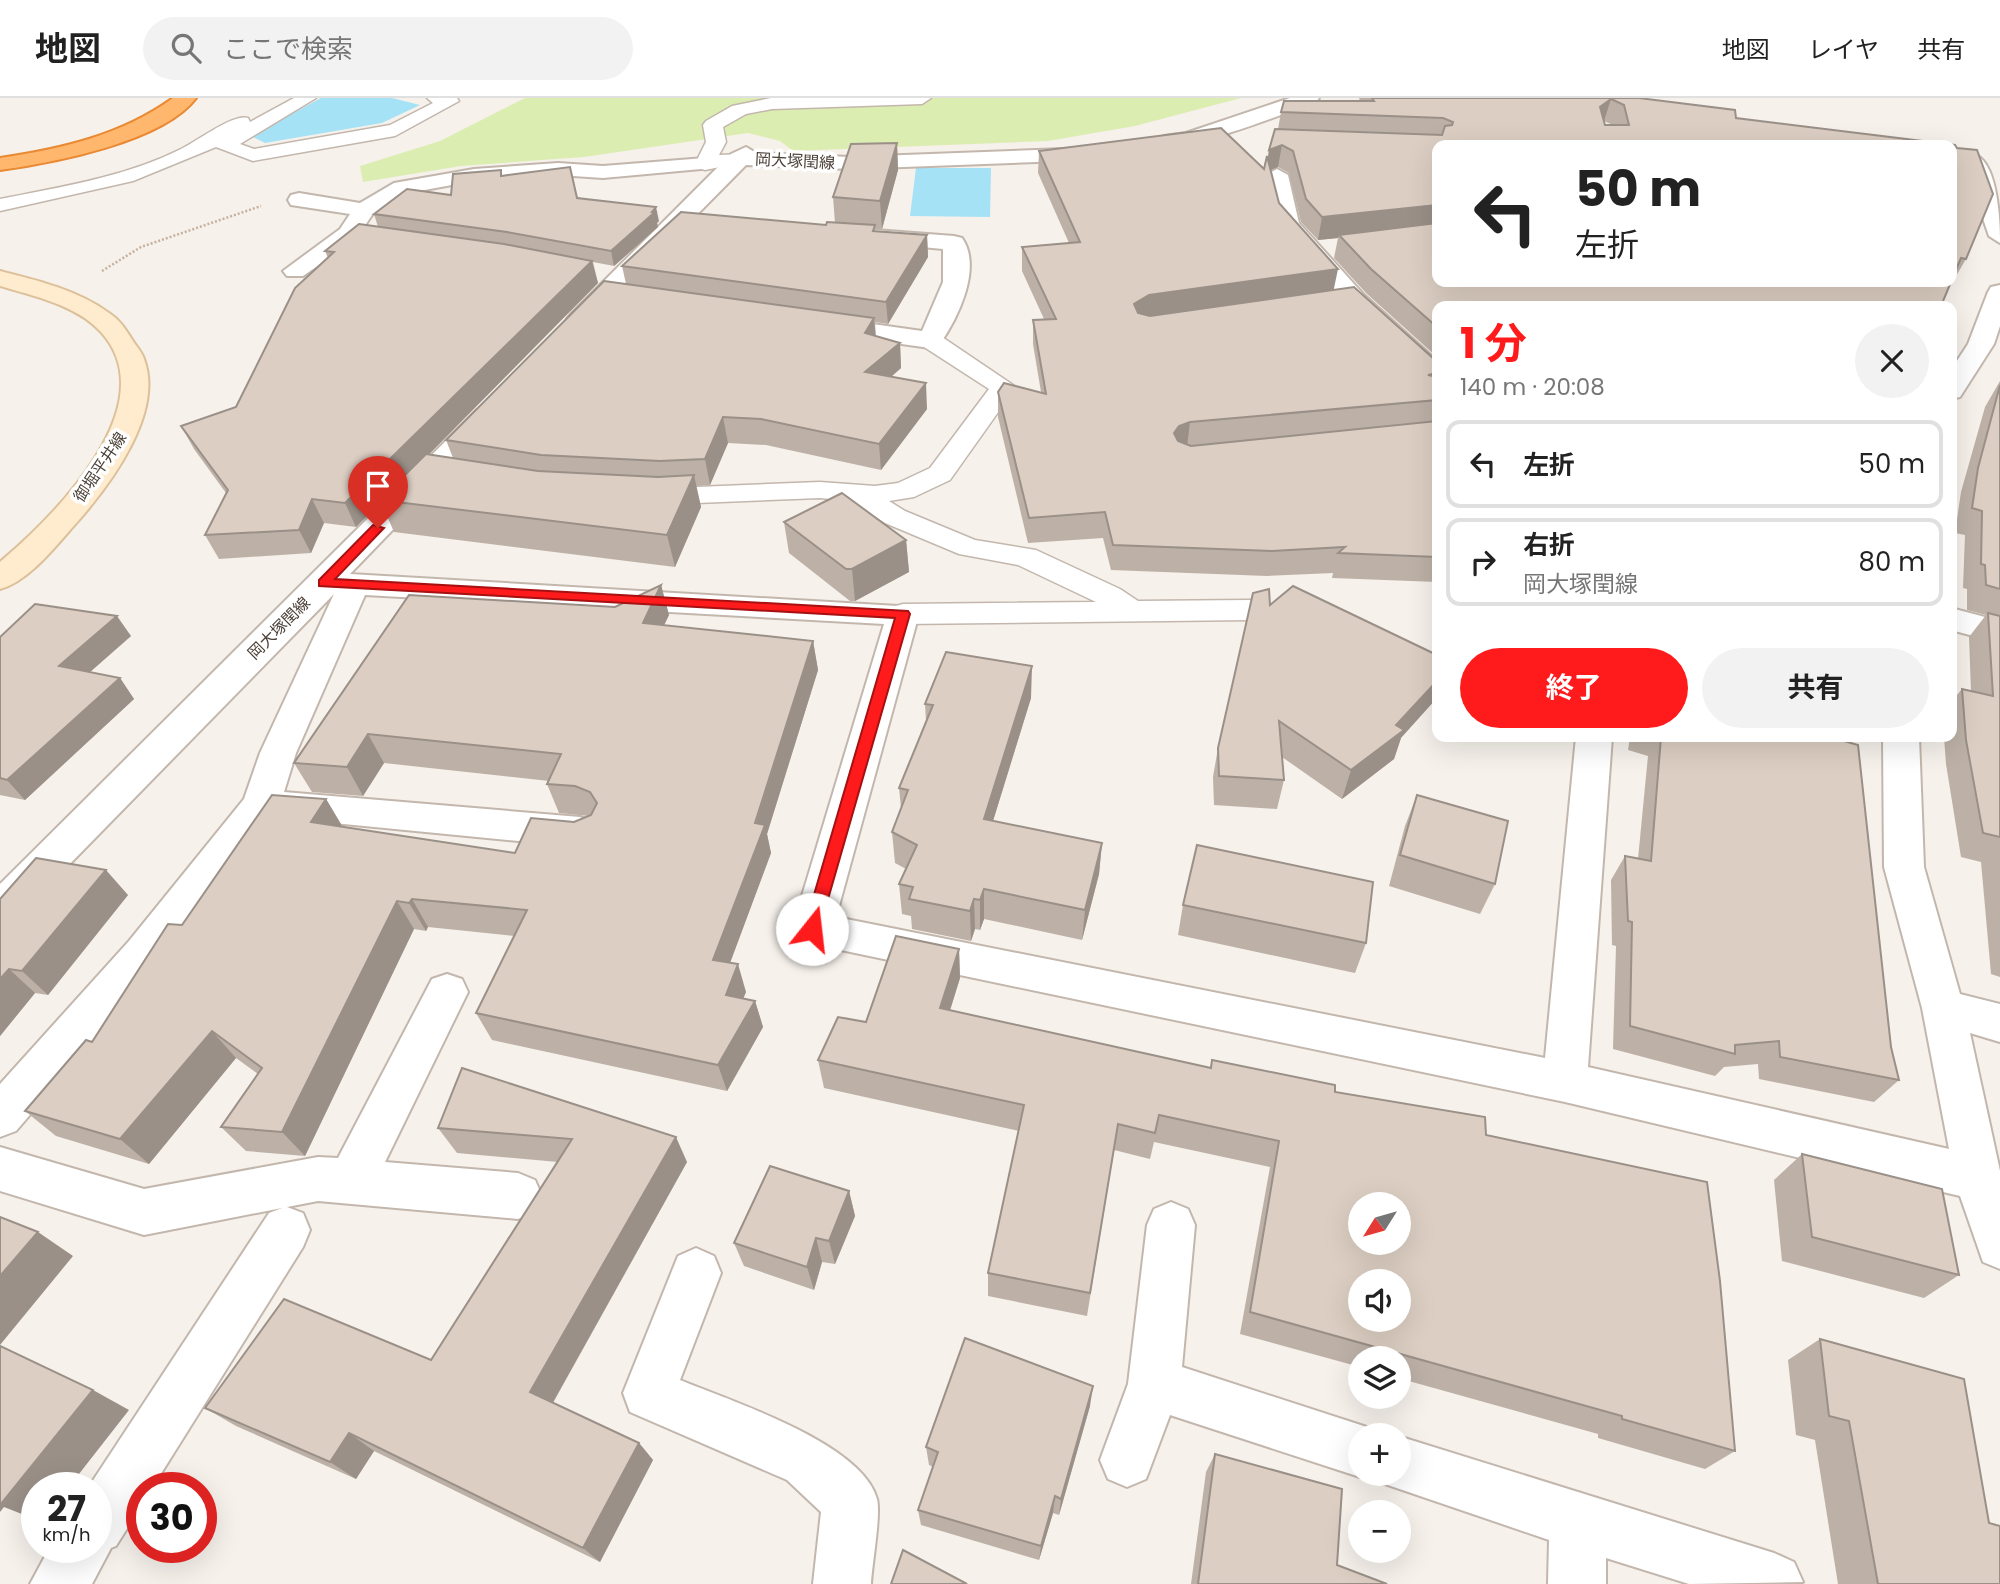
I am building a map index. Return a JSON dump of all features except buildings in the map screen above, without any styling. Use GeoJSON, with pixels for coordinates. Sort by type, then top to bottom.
{"type":"FeatureCollection","features":[{"type":"Feature","properties":{"kind":"highway"},"geometry":{"type":"LineString","coordinates":[[0,156],[48,147],[107,129],[142,113],[163,98]]}},
{"type":"Feature","properties":{"kind":"highway"},"geometry":{"type":"LineString","coordinates":[[0,164],[54,155],[126,132],[186,98]]}},
{"type":"Feature","properties":{"kind":"street"},"geometry":{"type":"LineString","coordinates":[[1188,139],[1309,98]]}},
{"type":"Feature","properties":{"kind":"street"},"geometry":{"type":"LineString","coordinates":[[1156,141],[1243,141]]}},
{"type":"Feature","properties":{"kind":"street","name":"岡大塚閏線"},"geometry":{"type":"LineString","coordinates":[[566,334],[611,286],[691,225],[742,156],[850,163],[1078,156],[1117,149]]}},
{"type":"Feature","properties":{"kind":"street"},"geometry":{"type":"LineString","coordinates":[[1962,159],[2000,164]]}},
{"type":"Feature","properties":{"kind":"street"},"geometry":{"type":"LineString","coordinates":[[1962,159],[2000,236]]}},
{"type":"Feature","properties":{"kind":"street"},"geometry":{"type":"LineString","coordinates":[[299,200],[364,210],[402,188],[474,175],[558,169],[603,172],[705,163]]}},
{"type":"Feature","properties":{"kind":"street"},"geometry":{"type":"LineString","coordinates":[[1277,175],[1288,224],[1356,300],[1432,370]]}},
{"type":"Feature","properties":{"kind":"street"},"geometry":{"type":"LineString","coordinates":[[295,271],[360,236],[364,210]]}},
{"type":"Feature","properties":{"kind":"street"},"geometry":{"type":"LineString","coordinates":[[794,321],[930,340],[951,300],[959,265],[954,243],[858,236]]}},
{"type":"Feature","properties":{"kind":"street"},"geometry":{"type":"LineString","coordinates":[[1310,251],[1336,248]]}},
{"type":"Feature","properties":{"kind":"street","name":"御堀平井線"},"geometry":{"type":"LineString","coordinates":[[0,278],[79,306],[112,328],[131,357],[137,384],[130,422],[110,458],[69,513],[0,579]]}},
{"type":"Feature","properties":{"kind":"street"},"geometry":{"type":"LineString","coordinates":[[1957,384],[1991,347],[2000,292]]}},
{"type":"Feature","properties":{"kind":"street"},"geometry":{"type":"LineString","coordinates":[[1329,304],[1356,300]]}},
{"type":"Feature","properties":{"kind":"street"},"geometry":{"type":"LineString","coordinates":[[1957,338],[1991,347]]}},
{"type":"Feature","properties":{"kind":"street","name":"岡大塚閏線"},"geometry":{"type":"LineString","coordinates":[[0,910],[339,584],[444,475],[501,402]]}},
{"type":"Feature","properties":{"kind":"street"},"geometry":{"type":"LineString","coordinates":[[0,1116],[144,953],[261,804],[339,584],[903,614],[812,929],[1564,1082],[1978,1178]]}},
{"type":"Feature","properties":{"kind":"street"},"geometry":{"type":"LineString","coordinates":[[1957,621],[2000,632]]}},
{"type":"Feature","properties":{"kind":"street"},"geometry":{"type":"LineString","coordinates":[[1564,1082],[1594,742]]}},
{"type":"Feature","properties":{"kind":"street"},"geometry":{"type":"LineString","coordinates":[[1901,742],[1904,867],[1943,1008],[1978,1178],[2000,1245]]}},
{"type":"Feature","properties":{"kind":"street"},"geometry":{"type":"LineString","coordinates":[[261,804],[586,833]]}},
{"type":"Feature","properties":{"kind":"street"},"geometry":{"type":"LineString","coordinates":[[351,1182],[447,992]]}},
{"type":"Feature","properties":{"kind":"street"},"geometry":{"type":"LineString","coordinates":[[1943,1008],[2000,1023]]}},
{"type":"Feature","properties":{"kind":"street"},"geometry":{"type":"LineString","coordinates":[[0,1169],[144,1212],[318,1180],[518,1196]]}},
{"type":"Feature","properties":{"kind":"street"},"geometry":{"type":"LineString","coordinates":[[1127,1460],[1154,1384],[1171,1225]]}},
{"type":"Feature","properties":{"kind":"street"},"geometry":{"type":"LineString","coordinates":[[112,1501],[286,1230]]}},
{"type":"Feature","properties":{"kind":"street"},"geometry":{"type":"LineString","coordinates":[[696,1273],[649,1393],[806,1461],[850,1501],[842,1584]]}},
{"type":"Feature","properties":{"kind":"street"},"geometry":{"type":"LineString","coordinates":[[1154,1384],[1348,1446]]}},
{"type":"Feature","properties":{"kind":"street"},"geometry":{"type":"LineString","coordinates":[[1411,1467],[1774,1582]]}},
{"type":"Feature","properties":{"kind":"street"},"geometry":{"type":"LineString","coordinates":[[1577,1584],[1578,1521]]}},
{"type":"Feature","properties":{"kind":"street"},"geometry":{"type":"LineString","coordinates":[[59,1584],[73,1563]]}},
{"type":"Feature","properties":{"kind":"lane"},"geometry":{"type":"LineString","coordinates":[[271,98],[225,140],[224,145],[253,155],[395,130],[450,101],[436,98]]}},
{"type":"Feature","properties":{"kind":"lane"},"geometry":{"type":"LineString","coordinates":[[0,205],[106,182],[225,140],[307,98]]}},
{"type":"Feature","properties":{"kind":"lane"},"geometry":{"type":"LineString","coordinates":[[705,163],[716,142],[713,125],[720,116],[739,107],[767,99],[842,102],[922,98]]}},
{"type":"Feature","properties":{"kind":"lane"},"geometry":{"type":"LineString","coordinates":[[705,163],[742,156]]}},
{"type":"Feature","properties":{"kind":"lane"},"geometry":{"type":"LineString","coordinates":[[627,496],[666,498],[820,490],[904,491],[940,474],[1003,387],[930,340]]}},
{"type":"Feature","properties":{"kind":"lane"},"geometry":{"type":"LineString","coordinates":[[856,492],[895,517],[969,548],[1024,557],[1109,596],[1133,613]]}},
{"type":"Feature","properties":{"kind":"lane"},"geometry":{"type":"LineString","coordinates":[[903,614],[1250,610]]}},
{"type":"Feature","properties":{"kind":"path"},"geometry":{"type":"LineString","coordinates":[[54,296],[141,247],[259,206],[299,200]]}},
{"type":"Feature","properties":{"kind":"green space"},"geometry":{"type":"Polygon","coordinates":[[[525,98],[1241,98],[1135,126],[1048,141],[793,151],[780,141],[748,133],[584,157],[461,166],[363,182],[360,166],[440,141],[525,98]]]}},
{"type":"Feature","properties":{"kind":"water"},"geometry":{"type":"Polygon","coordinates":[[[321,98],[392,98],[420,105],[382,123],[265,143],[251,136],[321,98]]]}},
{"type":"Feature","properties":{"kind":"water"},"geometry":{"type":"Polygon","coordinates":[[[916,168],[991,168],[990,217],[910,216],[916,168]]]}},
{"type":"Feature","properties":{"kind":"route"},"geometry":{"type":"LineString","coordinates":[[378,528],[324,583],[903,614],[812,929]]}}]}
